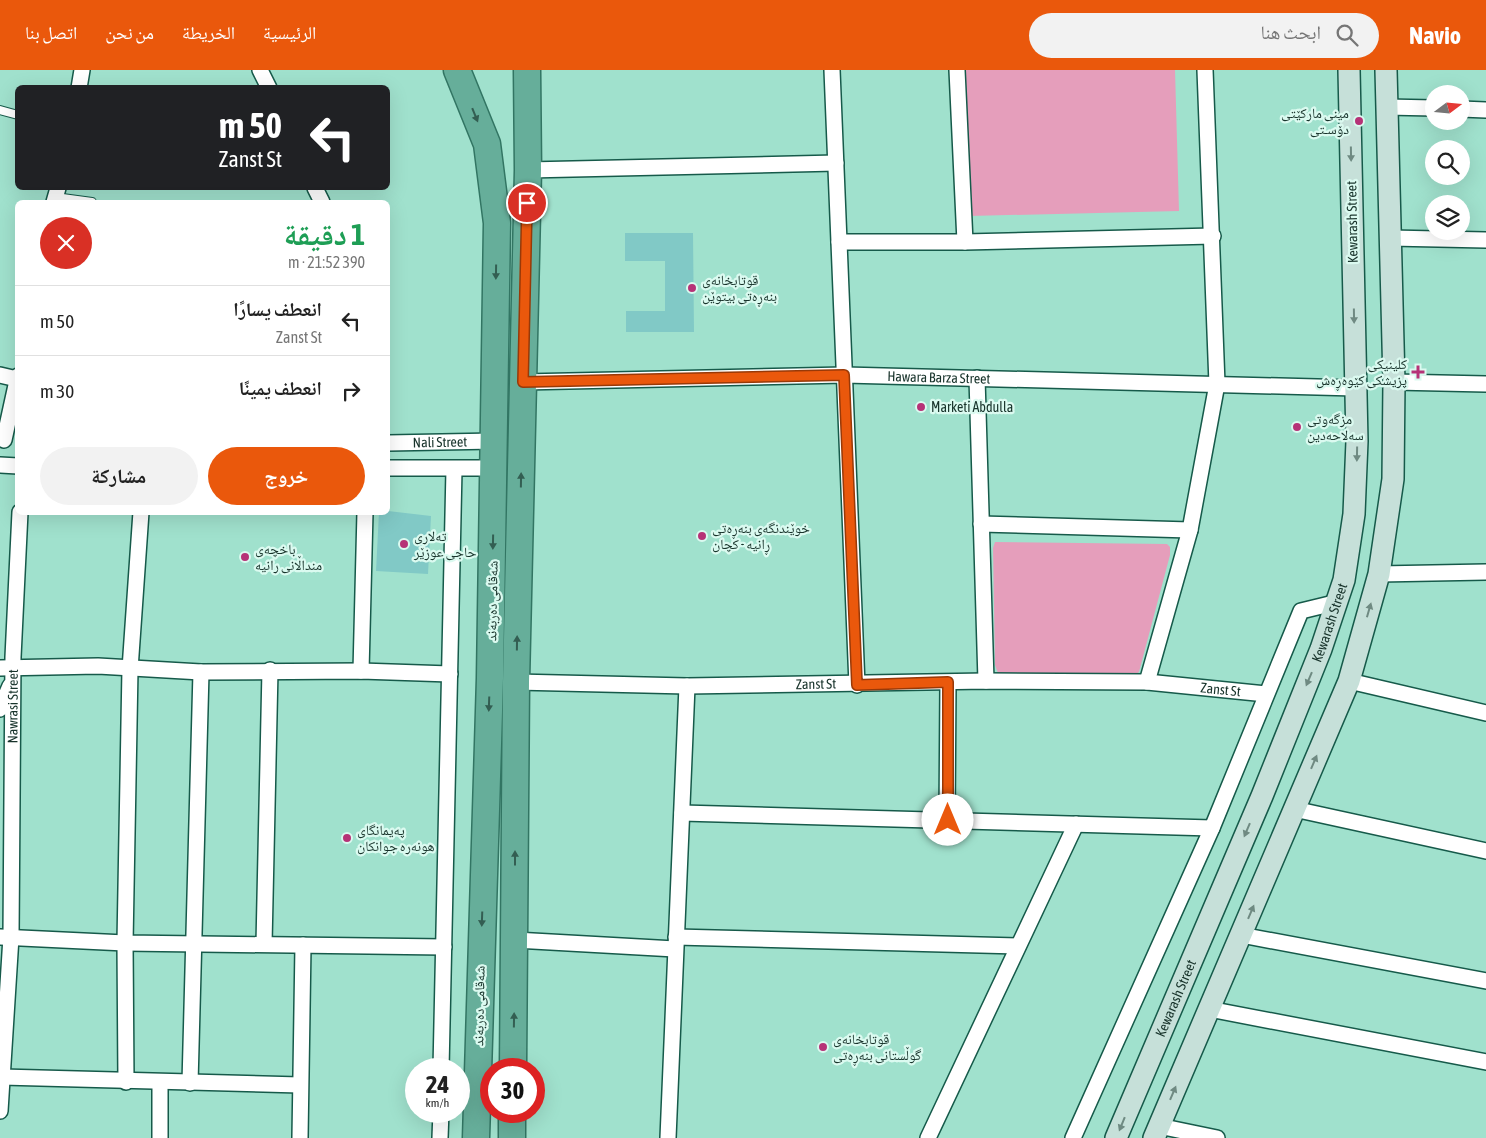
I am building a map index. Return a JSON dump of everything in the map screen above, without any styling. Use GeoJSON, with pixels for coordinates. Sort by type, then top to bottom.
{"type":"FeatureCollection","features":[{"type":"Feature","properties":{"kind":"highway","name":"شەقامی دەربەند"},"geometry":{"type":"LineString","coordinates":[[457,70],[487,144],[497,223],[495,441],[476,1138]]}},
{"type":"Feature","properties":{"kind":"highway","name":"شەقامی دەربەند"},"geometry":{"type":"LineString","coordinates":[[513,1058],[516,682],[528,170],[527,70]]}},
{"type":"Feature","properties":{"kind":"highway"},"geometry":{"type":"LineString","coordinates":[[512,1123],[512,1138]]}},
{"type":"Feature","properties":{"kind":"main road","name":"Kewarash Street"},"geometry":{"type":"LineString","coordinates":[[1116,1138],[1262,796],[1321,649],[1338,602],[1347,564],[1354,514],[1358,441],[1355,388],[1349,70]]}},
{"type":"Feature","properties":{"kind":"main road"},"geometry":{"type":"LineString","coordinates":[[1156,1132],[1349,681],[1379,574],[1393,479],[1394,382],[1386,70]]}},
{"type":"Feature","properties":{"kind":"street"},"geometry":{"type":"LineString","coordinates":[[80,85],[82,70]]}},
{"type":"Feature","properties":{"kind":"street"},"geometry":{"type":"LineString","coordinates":[[260,70],[267,85]]}},
{"type":"Feature","properties":{"kind":"street"},"geometry":{"type":"LineString","coordinates":[[832,70],[857,685]]}},
{"type":"Feature","properties":{"kind":"street"},"geometry":{"type":"LineString","coordinates":[[957,70],[965,242]]}},
{"type":"Feature","properties":{"kind":"street"},"geometry":{"type":"LineString","coordinates":[[1147,682],[1190,530],[1218,384],[1206,70]]}},
{"type":"Feature","properties":{"kind":"street"},"geometry":{"type":"LineString","coordinates":[[1386,107],[1425,108]]}},
{"type":"Feature","properties":{"kind":"street"},"geometry":{"type":"LineString","coordinates":[[1470,109],[1486,110]]}},
{"type":"Feature","properties":{"kind":"street"},"geometry":{"type":"LineString","coordinates":[[528,170],[836,163]]}},
{"type":"Feature","properties":{"kind":"street"},"geometry":{"type":"LineString","coordinates":[[839,242],[965,242],[1213,236]]}},
{"type":"Feature","properties":{"kind":"street"},"geometry":{"type":"LineString","coordinates":[[1390,238],[1486,240]]}},
{"type":"Feature","properties":{"kind":"street"},"geometry":{"type":"LineString","coordinates":[[0,375],[15,377]]}},
{"type":"Feature","properties":{"kind":"street","name":"Hawara Barza Street"},"geometry":{"type":"LineString","coordinates":[[523,382],[844,375],[1355,388]]}},
{"type":"Feature","properties":{"kind":"street"},"geometry":{"type":"LineString","coordinates":[[977,378],[986,682]]}},
{"type":"Feature","properties":{"kind":"street"},"geometry":{"type":"LineString","coordinates":[[1394,382],[1486,384]]}},
{"type":"Feature","properties":{"kind":"street"},"geometry":{"type":"LineString","coordinates":[[7,440],[15,390]]}},
{"type":"Feature","properties":{"kind":"street","name":"Nali Street"},"geometry":{"type":"LineString","coordinates":[[390,443],[495,441]]}},
{"type":"Feature","properties":{"kind":"street"},"geometry":{"type":"LineString","coordinates":[[0,465],[15,466]]}},
{"type":"Feature","properties":{"kind":"street","name":"Nali Street"},"geometry":{"type":"LineString","coordinates":[[390,468],[494,468]]}},
{"type":"Feature","properties":{"kind":"street"},"geometry":{"type":"LineString","coordinates":[[441,1058],[454,469]]}},
{"type":"Feature","properties":{"kind":"street","name":"Nawrasi Street"},"geometry":{"type":"LineString","coordinates":[[0,1111],[9,672],[20,515]]}},
{"type":"Feature","properties":{"kind":"street"},"geometry":{"type":"LineString","coordinates":[[126,1082],[125,943],[130,669],[141,515]]}},
{"type":"Feature","properties":{"kind":"street"},"geometry":{"type":"LineString","coordinates":[[361,671],[365,515]]}},
{"type":"Feature","properties":{"kind":"street"},"geometry":{"type":"LineString","coordinates":[[981,524],[1190,530]]}},
{"type":"Feature","properties":{"kind":"street"},"geometry":{"type":"LineString","coordinates":[[1379,574],[1486,572]]}},
{"type":"Feature","properties":{"kind":"street"},"geometry":{"type":"LineString","coordinates":[[1073,1138],[1212,828],[1301,612],[1338,602]]}},
{"type":"Feature","properties":{"kind":"street"},"geometry":{"type":"LineString","coordinates":[[0,709],[9,672],[98,666],[201,672],[270,670],[450,674]]}},
{"type":"Feature","properties":{"kind":"street"},"geometry":{"type":"LineString","coordinates":[[264,944],[270,670]]}},
{"type":"Feature","properties":{"kind":"street"},"geometry":{"type":"LineString","coordinates":[[190,1083],[192,943],[201,672]]}},
{"type":"Feature","properties":{"kind":"street"},"geometry":{"type":"LineString","coordinates":[[1349,681],[1486,713]]}},
{"type":"Feature","properties":{"kind":"street","name":"Zanst St"},"geometry":{"type":"LineString","coordinates":[[516,682],[687,686],[857,685],[948,682],[1147,682],[1266,694]]}},
{"type":"Feature","properties":{"kind":"street"},"geometry":{"type":"LineString","coordinates":[[948,682],[948,820]]}},
{"type":"Feature","properties":{"kind":"street"},"geometry":{"type":"LineString","coordinates":[[668,1138],[687,686]]}},
{"type":"Feature","properties":{"kind":"street"},"geometry":{"type":"LineString","coordinates":[[1294,809],[1486,851]]}},
{"type":"Feature","properties":{"kind":"street"},"geometry":{"type":"LineString","coordinates":[[682,813],[1212,828]]}},
{"type":"Feature","properties":{"kind":"street"},"geometry":{"type":"LineString","coordinates":[[928,1138],[1076,824]]}},
{"type":"Feature","properties":{"kind":"street"},"geometry":{"type":"LineString","coordinates":[[1241,935],[1486,981]]}},
{"type":"Feature","properties":{"kind":"street"},"geometry":{"type":"LineString","coordinates":[[5,937],[125,943],[444,947]]}},
{"type":"Feature","properties":{"kind":"street"},"geometry":{"type":"LineString","coordinates":[[515,940],[1018,946]]}},
{"type":"Feature","properties":{"kind":"street"},"geometry":{"type":"LineString","coordinates":[[300,1138],[303,945]]}},
{"type":"Feature","properties":{"kind":"street"},"geometry":{"type":"LineString","coordinates":[[1209,1009],[1486,1062]]}},
{"type":"Feature","properties":{"kind":"street"},"geometry":{"type":"LineString","coordinates":[[2,1077],[160,1083],[300,1085]]}},
{"type":"Feature","properties":{"kind":"street"},"geometry":{"type":"LineString","coordinates":[[160,1083],[160,1138]]}},
{"type":"Feature","properties":{"kind":"street"},"geometry":{"type":"LineString","coordinates":[[440,1138],[441,1123]]}},
{"type":"Feature","properties":{"kind":"street"},"geometry":{"type":"LineString","coordinates":[[1156,1132],[1217,1138]]}},
{"type":"Feature","properties":{"kind":"lane"},"geometry":{"type":"LineString","coordinates":[[0,110],[15,114]]}},
{"type":"Feature","properties":{"kind":"lane"},"geometry":{"type":"LineString","coordinates":[[56,196],[80,200]]}},
{"type":"Feature","properties":{"kind":"shaded area"},"geometry":{"type":"Polygon","coordinates":[[[965,70],[1175,70],[1179,211],[969,216],[965,70]]]}},
{"type":"Feature","properties":{"kind":"shaded area"},"geometry":{"type":"Polygon","coordinates":[[[995,542],[1167,544],[1170,547],[1170,555],[1139,672],[1136,674],[999,676],[995,665],[993,548],[995,542]]]}},
{"type":"Feature","properties":{"kind":"building"},"geometry":{"type":"Polygon","coordinates":[[[625,233],[693,233],[694,332],[626,332],[626,311],[665,311],[665,261],[625,261],[625,233]]]}},
{"type":"Feature","properties":{"kind":"building","name":"تەلاری حاجی عوزێر"},"geometry":{"type":"Polygon","coordinates":[[[390,511],[431,516],[428,574],[376,571],[379,515],[390,515],[390,511]]]}},
{"type":"Feature","properties":{"kind":"place","name":"مینی مارکێتی دۆسـتی"},"geometry":{"type":"Point","coordinates":[1359,121]}},
{"type":"Feature","properties":{"kind":"place","name":"قوتابخانەی بنەڕەتی بیتوێن"},"geometry":{"type":"Point","coordinates":[692,288]}},
{"type":"Feature","properties":{"kind":"place","name":"كلینیكی پزیشكی كێوەڕەش"},"geometry":{"type":"Point","coordinates":[1418,372]}},
{"type":"Feature","properties":{"kind":"place","name":"Marketi Abdulla"},"geometry":{"type":"Point","coordinates":[921,407]}},
{"type":"Feature","properties":{"kind":"place","name":"مزگەوتی سەلاحەدین"},"geometry":{"type":"Point","coordinates":[1297,427]}},
{"type":"Feature","properties":{"kind":"place","name":"خوێندنگەی بنەڕەتی ڕانیە - کچان"},"geometry":{"type":"Point","coordinates":[702,536]}},
{"type":"Feature","properties":{"kind":"place","name":"تەلاری حاجی عوزێر"},"geometry":{"type":"Point","coordinates":[404,544]}},
{"type":"Feature","properties":{"kind":"place","name":"باخچەی منداڵانی رانیە"},"geometry":{"type":"Point","coordinates":[245,557]}},
{"type":"Feature","properties":{"kind":"place","name":"پەیمانگای هونەرە جوانکان"},"geometry":{"type":"Point","coordinates":[347,838]}},
{"type":"Feature","properties":{"kind":"place","name":"قوتابخانه‌ی گوڵستانی بنه‌ڕه‌تی"},"geometry":{"type":"Point","coordinates":[823,1047]}},
{"type":"Feature","properties":{"kind":"route"},"geometry":{"type":"LineString","coordinates":[[527,203],[523,382],[844,375],[857,685],[948,682],[948,820]]}}]}
